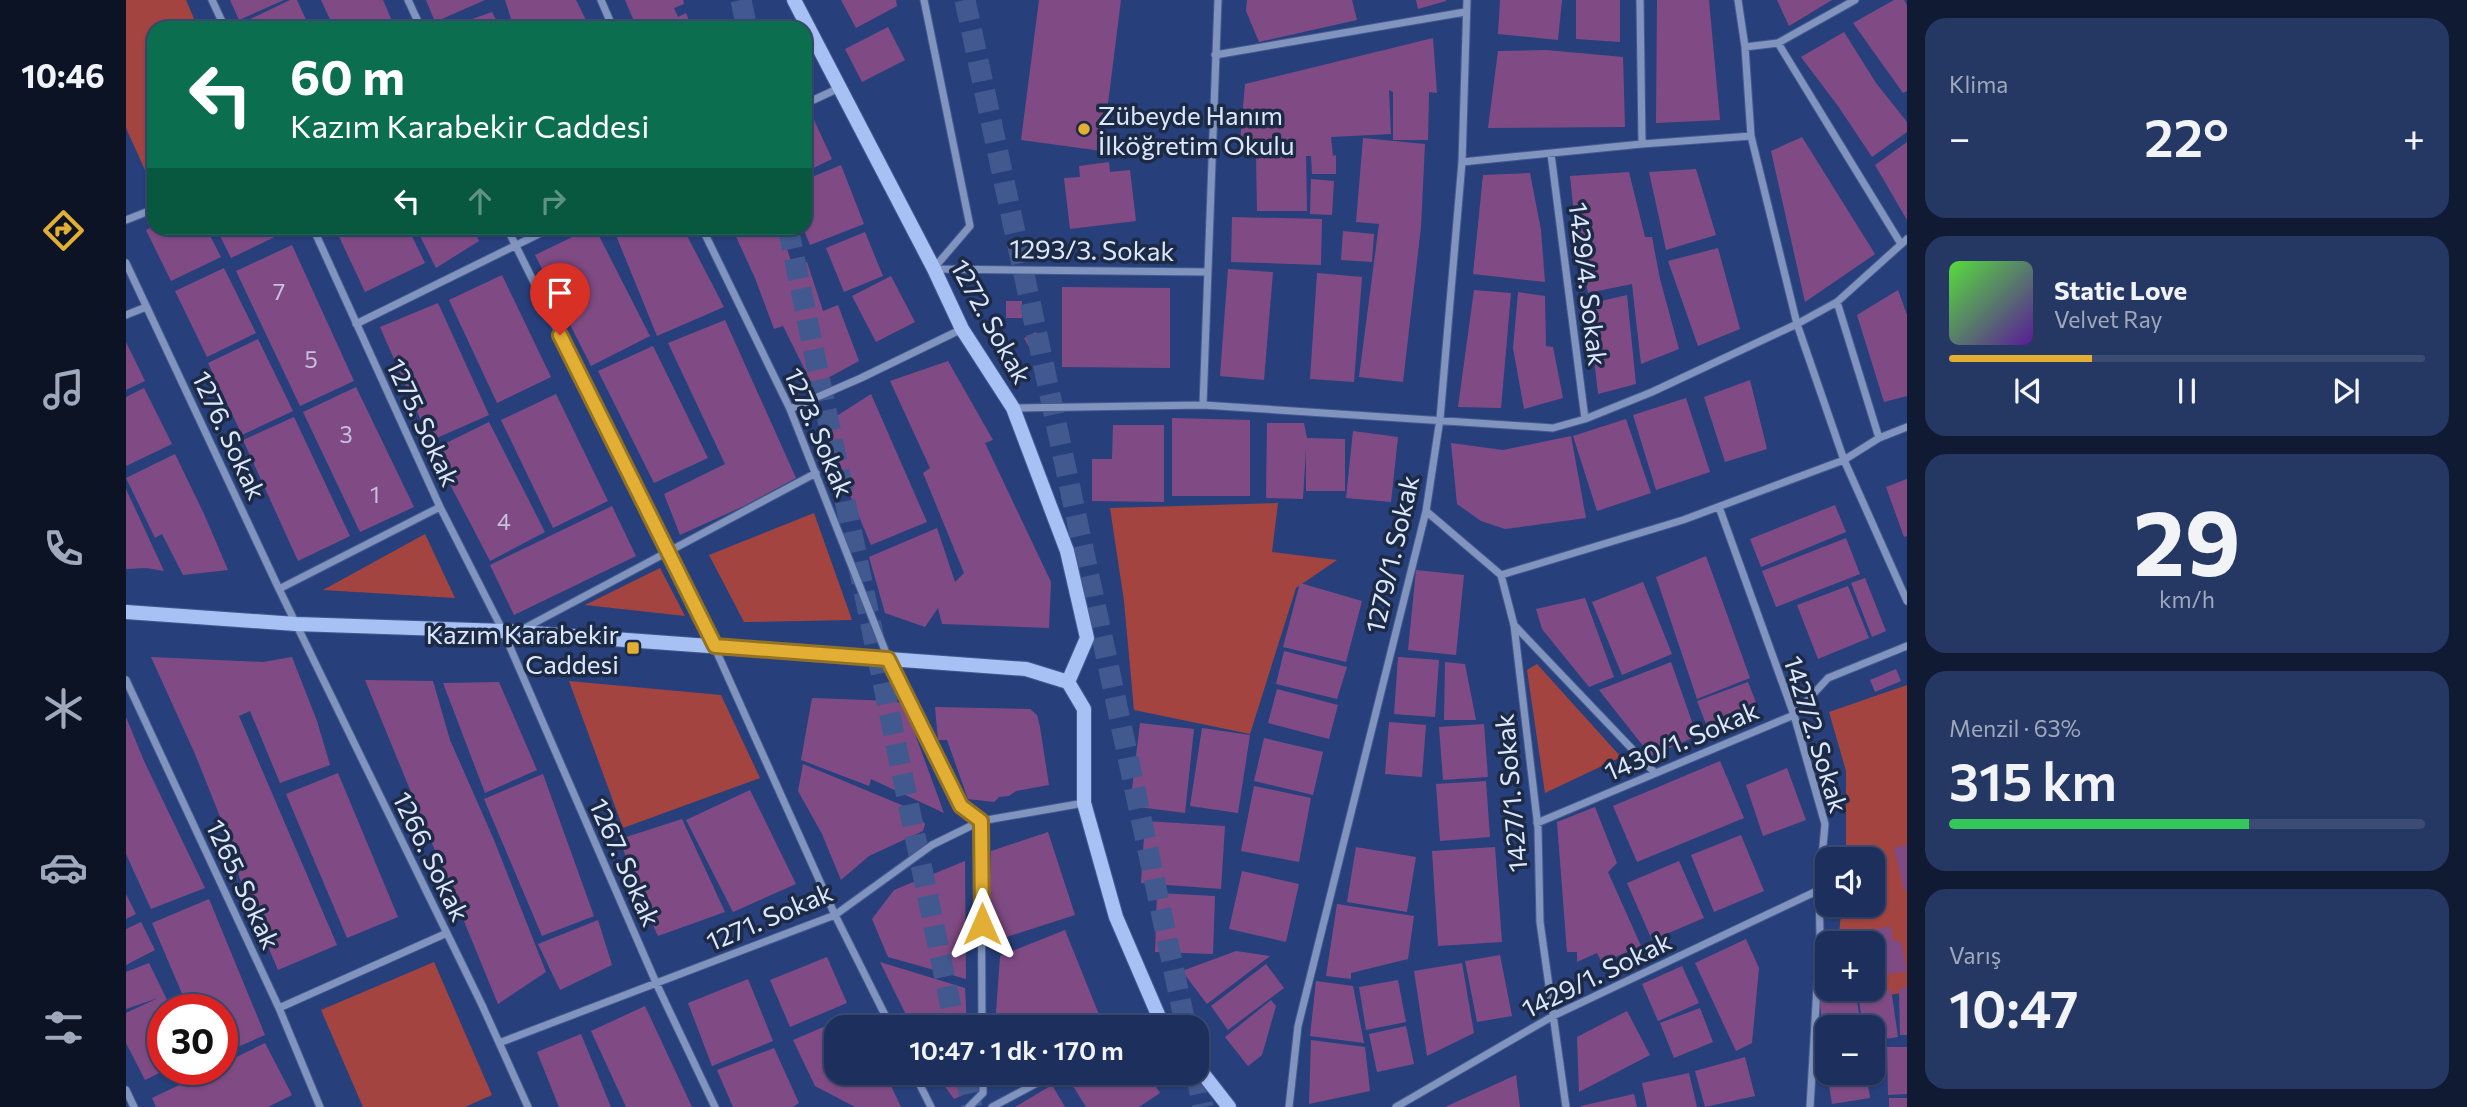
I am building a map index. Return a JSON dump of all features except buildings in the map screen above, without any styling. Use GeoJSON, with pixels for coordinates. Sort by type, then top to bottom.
{"type":"FeatureCollection","features":[{"type":"Feature","properties":{"kind":"main road","name":"1272. Sokak"},"geometry":{"type":"LineString","coordinates":[[794,0],[805,21]]}},
{"type":"Feature","properties":{"kind":"main road","name":"1272. Sokak"},"geometry":{"type":"LineString","coordinates":[[812,35],[934,269],[962,330],[1013,408],[1068,551],[1087,638],[1068,682]]}},
{"type":"Feature","properties":{"kind":"main road"},"geometry":{"type":"LineString","coordinates":[[126,612],[296,624],[510,632],[1026,669],[1068,682],[1084,709],[1084,803],[1116,917],[1160,1015]]}},
{"type":"Feature","properties":{"kind":"main road"},"geometry":{"type":"LineString","coordinates":[[1209,1081],[1229,1107]]}},
{"type":"Feature","properties":{"kind":"street"},"geometry":{"type":"LineString","coordinates":[[212,0],[222,21]]}},
{"type":"Feature","properties":{"kind":"street"},"geometry":{"type":"LineString","coordinates":[[408,0],[418,21]]}},
{"type":"Feature","properties":{"kind":"street"},"geometry":{"type":"LineString","coordinates":[[601,0],[610,21]]}},
{"type":"Feature","properties":{"kind":"street"},"geometry":{"type":"LineString","coordinates":[[924,0],[970,226],[934,269]]}},
{"type":"Feature","properties":{"kind":"street"},"geometry":{"type":"LineString","coordinates":[[1203,404],[1218,0]]}},
{"type":"Feature","properties":{"kind":"street","name":"1279/1. Sokak"},"geometry":{"type":"LineString","coordinates":[[1289,1107],[1298,1026],[1426,511],[1440,419],[1462,162],[1467,0]]}},
{"type":"Feature","properties":{"kind":"street"},"geometry":{"type":"LineString","coordinates":[[1640,0],[1642,144]]}},
{"type":"Feature","properties":{"kind":"street"},"geometry":{"type":"LineString","coordinates":[[1738,0],[1745,47],[1751,136],[1797,324],[1844,460],[1907,601]]}},
{"type":"Feature","properties":{"kind":"street"},"geometry":{"type":"LineString","coordinates":[[1745,47],[1777,43],[1855,0]]}},
{"type":"Feature","properties":{"kind":"street"},"geometry":{"type":"LineString","coordinates":[[1215,55],[1465,12]]}},
{"type":"Feature","properties":{"kind":"street"},"geometry":{"type":"LineString","coordinates":[[1013,408],[1203,404],[1553,428],[1585,419],[1652,392],[1797,324],[1837,302],[1904,241],[1777,43]]}},
{"type":"Feature","properties":{"kind":"street"},"geometry":{"type":"LineString","coordinates":[[812,101],[839,88]]}},
{"type":"Feature","properties":{"kind":"street"},"geometry":{"type":"LineString","coordinates":[[1462,162],[1751,136]]}},
{"type":"Feature","properties":{"kind":"street","name":"1429/4. Sokak"},"geometry":{"type":"LineString","coordinates":[[1551,154],[1585,419]]}},
{"type":"Feature","properties":{"kind":"street"},"geometry":{"type":"LineString","coordinates":[[126,220],[147,212]]}},
{"type":"Feature","properties":{"kind":"street","name":"1275. Sokak"},"geometry":{"type":"LineString","coordinates":[[316,235],[440,507],[510,632]]}},
{"type":"Feature","properties":{"kind":"street"},"geometry":{"type":"LineString","coordinates":[[510,235],[715,646],[835,915],[885,1015]]}},
{"type":"Feature","properties":{"kind":"street"},"geometry":{"type":"LineString","coordinates":[[356,324],[537,235]]}},
{"type":"Feature","properties":{"kind":"street","name":"1273. Sokak"},"geometry":{"type":"LineString","coordinates":[[705,235],[790,409],[888,659],[961,806],[981,821]]}},
{"type":"Feature","properties":{"kind":"street","name":"1276. Sokak"},"geometry":{"type":"LineString","coordinates":[[126,263],[296,624]]}},
{"type":"Feature","properties":{"kind":"street","name":"1293/3. Sokak"},"geometry":{"type":"LineString","coordinates":[[934,269],[1208,272]]}},
{"type":"Feature","properties":{"kind":"street"},"geometry":{"type":"LineString","coordinates":[[1837,302],[1878,438]]}},
{"type":"Feature","properties":{"kind":"street"},"geometry":{"type":"LineString","coordinates":[[126,315],[146,307]]}},
{"type":"Feature","properties":{"kind":"street"},"geometry":{"type":"LineString","coordinates":[[790,409],[962,330]]}},
{"type":"Feature","properties":{"kind":"street"},"geometry":{"type":"LineString","coordinates":[[1426,511],[1501,575],[1719,507],[1844,460],[1878,438],[1907,427]]}},
{"type":"Feature","properties":{"kind":"street"},"geometry":{"type":"LineString","coordinates":[[510,632],[669,553],[816,473]]}},
{"type":"Feature","properties":{"kind":"street"},"geometry":{"type":"LineString","coordinates":[[279,589],[440,507]]}},
{"type":"Feature","properties":{"kind":"street","name":"1427/2. Sokak"},"geometry":{"type":"LineString","coordinates":[[1719,507],[1794,715],[1825,824],[1823,847]]}},
{"type":"Feature","properties":{"kind":"street","name":"1427/1. Sokak"},"geometry":{"type":"LineString","coordinates":[[1501,575],[1514,625],[1537,823],[1540,922],[1566,1107]]}},
{"type":"Feature","properties":{"kind":"street","name":"1266. Sokak"},"geometry":{"type":"LineString","coordinates":[[296,624],[447,933],[528,1107]]}},
{"type":"Feature","properties":{"kind":"street"},"geometry":{"type":"LineString","coordinates":[[1514,625],[1655,773]]}},
{"type":"Feature","properties":{"kind":"street","name":"1267. Sokak"},"geometry":{"type":"LineString","coordinates":[[510,632],[657,985],[715,1107]]}},
{"type":"Feature","properties":{"kind":"street","name":"1430/1. Sokak"},"geometry":{"type":"LineString","coordinates":[[1537,823],[1794,715],[1828,678],[1907,646]]}},
{"type":"Feature","properties":{"kind":"street","name":"1265. Sokak"},"geometry":{"type":"LineString","coordinates":[[126,680],[279,1008],[320,1107]]}},
{"type":"Feature","properties":{"kind":"street","name":"1271. Sokak"},"geometry":{"type":"LineString","coordinates":[[499,1043],[835,915],[932,845],[981,821],[1084,803]]}},
{"type":"Feature","properties":{"kind":"street"},"geometry":{"type":"LineString","coordinates":[[981,821],[982,1015]]}},
{"type":"Feature","properties":{"kind":"street","name":"1429/1. Sokak"},"geometry":{"type":"LineString","coordinates":[[1396,1107],[1553,1016],[1815,892]]}},
{"type":"Feature","properties":{"kind":"street","name":"1427/2. Sokak"},"geometry":{"type":"LineString","coordinates":[[1810,1107],[1820,917]]}},
{"type":"Feature","properties":{"kind":"street"},"geometry":{"type":"LineString","coordinates":[[279,1008],[447,933]]}},
{"type":"Feature","properties":{"kind":"street"},"geometry":{"type":"LineString","coordinates":[[920,1085],[931,1107]]}},
{"type":"Feature","properties":{"kind":"street"},"geometry":{"type":"LineString","coordinates":[[969,1107],[983,1093],[983,1085]]}},
{"type":"Feature","properties":{"kind":"street"},"geometry":{"type":"LineString","coordinates":[[992,1107],[1033,1085]]}},
{"type":"Feature","properties":{"kind":"street"},"geometry":{"type":"LineString","coordinates":[[126,1090],[134,1107]]}},
{"type":"Feature","properties":{"kind":"shaded area"},"geometry":{"type":"Polygon","coordinates":[[[126,0],[186,0],[195,21],[147,21],[147,174],[126,128],[126,0]]]}},
{"type":"Feature","properties":{"kind":"shaded area"},"geometry":{"type":"Polygon","coordinates":[[[1278,503],[1272,552],[1337,560],[1296,588],[1250,734],[1134,710],[1124,601],[1110,508],[1278,503]]]}},
{"type":"Feature","properties":{"kind":"shaded area"},"geometry":{"type":"Polygon","coordinates":[[[814,513],[852,620],[744,622],[709,555],[814,513]]]}},
{"type":"Feature","properties":{"kind":"shaded area"},"geometry":{"type":"Polygon","coordinates":[[[425,534],[455,598],[323,590],[425,534]]]}},
{"type":"Feature","properties":{"kind":"shaded area"},"geometry":{"type":"Polygon","coordinates":[[[660,568],[685,616],[585,605],[660,568]]]}},
{"type":"Feature","properties":{"kind":"shaded area"},"geometry":{"type":"Polygon","coordinates":[[[1537,664],[1621,757],[1545,793],[1527,670],[1537,664]]]}},
{"type":"Feature","properties":{"kind":"shaded area"},"geometry":{"type":"Polygon","coordinates":[[[569,681],[721,695],[760,778],[623,828],[569,681]]]}},
{"type":"Feature","properties":{"kind":"shaded area"},"geometry":{"type":"Polygon","coordinates":[[[1907,685],[1907,992],[1885,996],[1885,931],[1839,931],[1841,917],[1885,917],[1885,847],[1846,847],[1846,771],[1829,712],[1907,685]]]}},
{"type":"Feature","properties":{"kind":"shaded area"},"geometry":{"type":"Polygon","coordinates":[[[434,962],[492,1095],[465,1107],[363,1107],[321,1010],[434,962]]]}},
{"type":"Feature","properties":{"kind":"shaded area"},"geometry":{"type":"Polygon","coordinates":[[[1831,1001],[1854,1001],[1830,1005],[1831,1001]]]}},
{"type":"Feature","properties":{"kind":"tunnel"},"geometry":{"type":"LineString","coordinates":[[741,0],[746,21]]}},
{"type":"Feature","properties":{"kind":"tunnel"},"geometry":{"type":"LineString","coordinates":[[965,0],[1183,1015]]}},
{"type":"Feature","properties":{"kind":"tunnel"},"geometry":{"type":"LineString","coordinates":[[789,235],[952,1015]]}},
{"type":"Feature","properties":{"kind":"tunnel"},"geometry":{"type":"LineString","coordinates":[[967,1085],[972,1107]]}},
{"type":"Feature","properties":{"kind":"tunnel"},"geometry":{"type":"LineString","coordinates":[[1198,1085],[1203,1107]]}},
{"type":"Feature","properties":{"kind":"place","name":"Zübeyde Hanım İlköğretim Okulu"},"geometry":{"type":"Point","coordinates":[1084,129]}},
{"type":"Feature","properties":{"kind":"place","name":"Kazım Karabekir Caddesi"},"geometry":{"type":"Point","coordinates":[633,648]}},
{"type":"Feature","properties":{"kind":"route"},"geometry":{"type":"LineString","coordinates":[[560,335],[715,646],[888,659],[961,806],[981,821],[982,924]]}}]}
